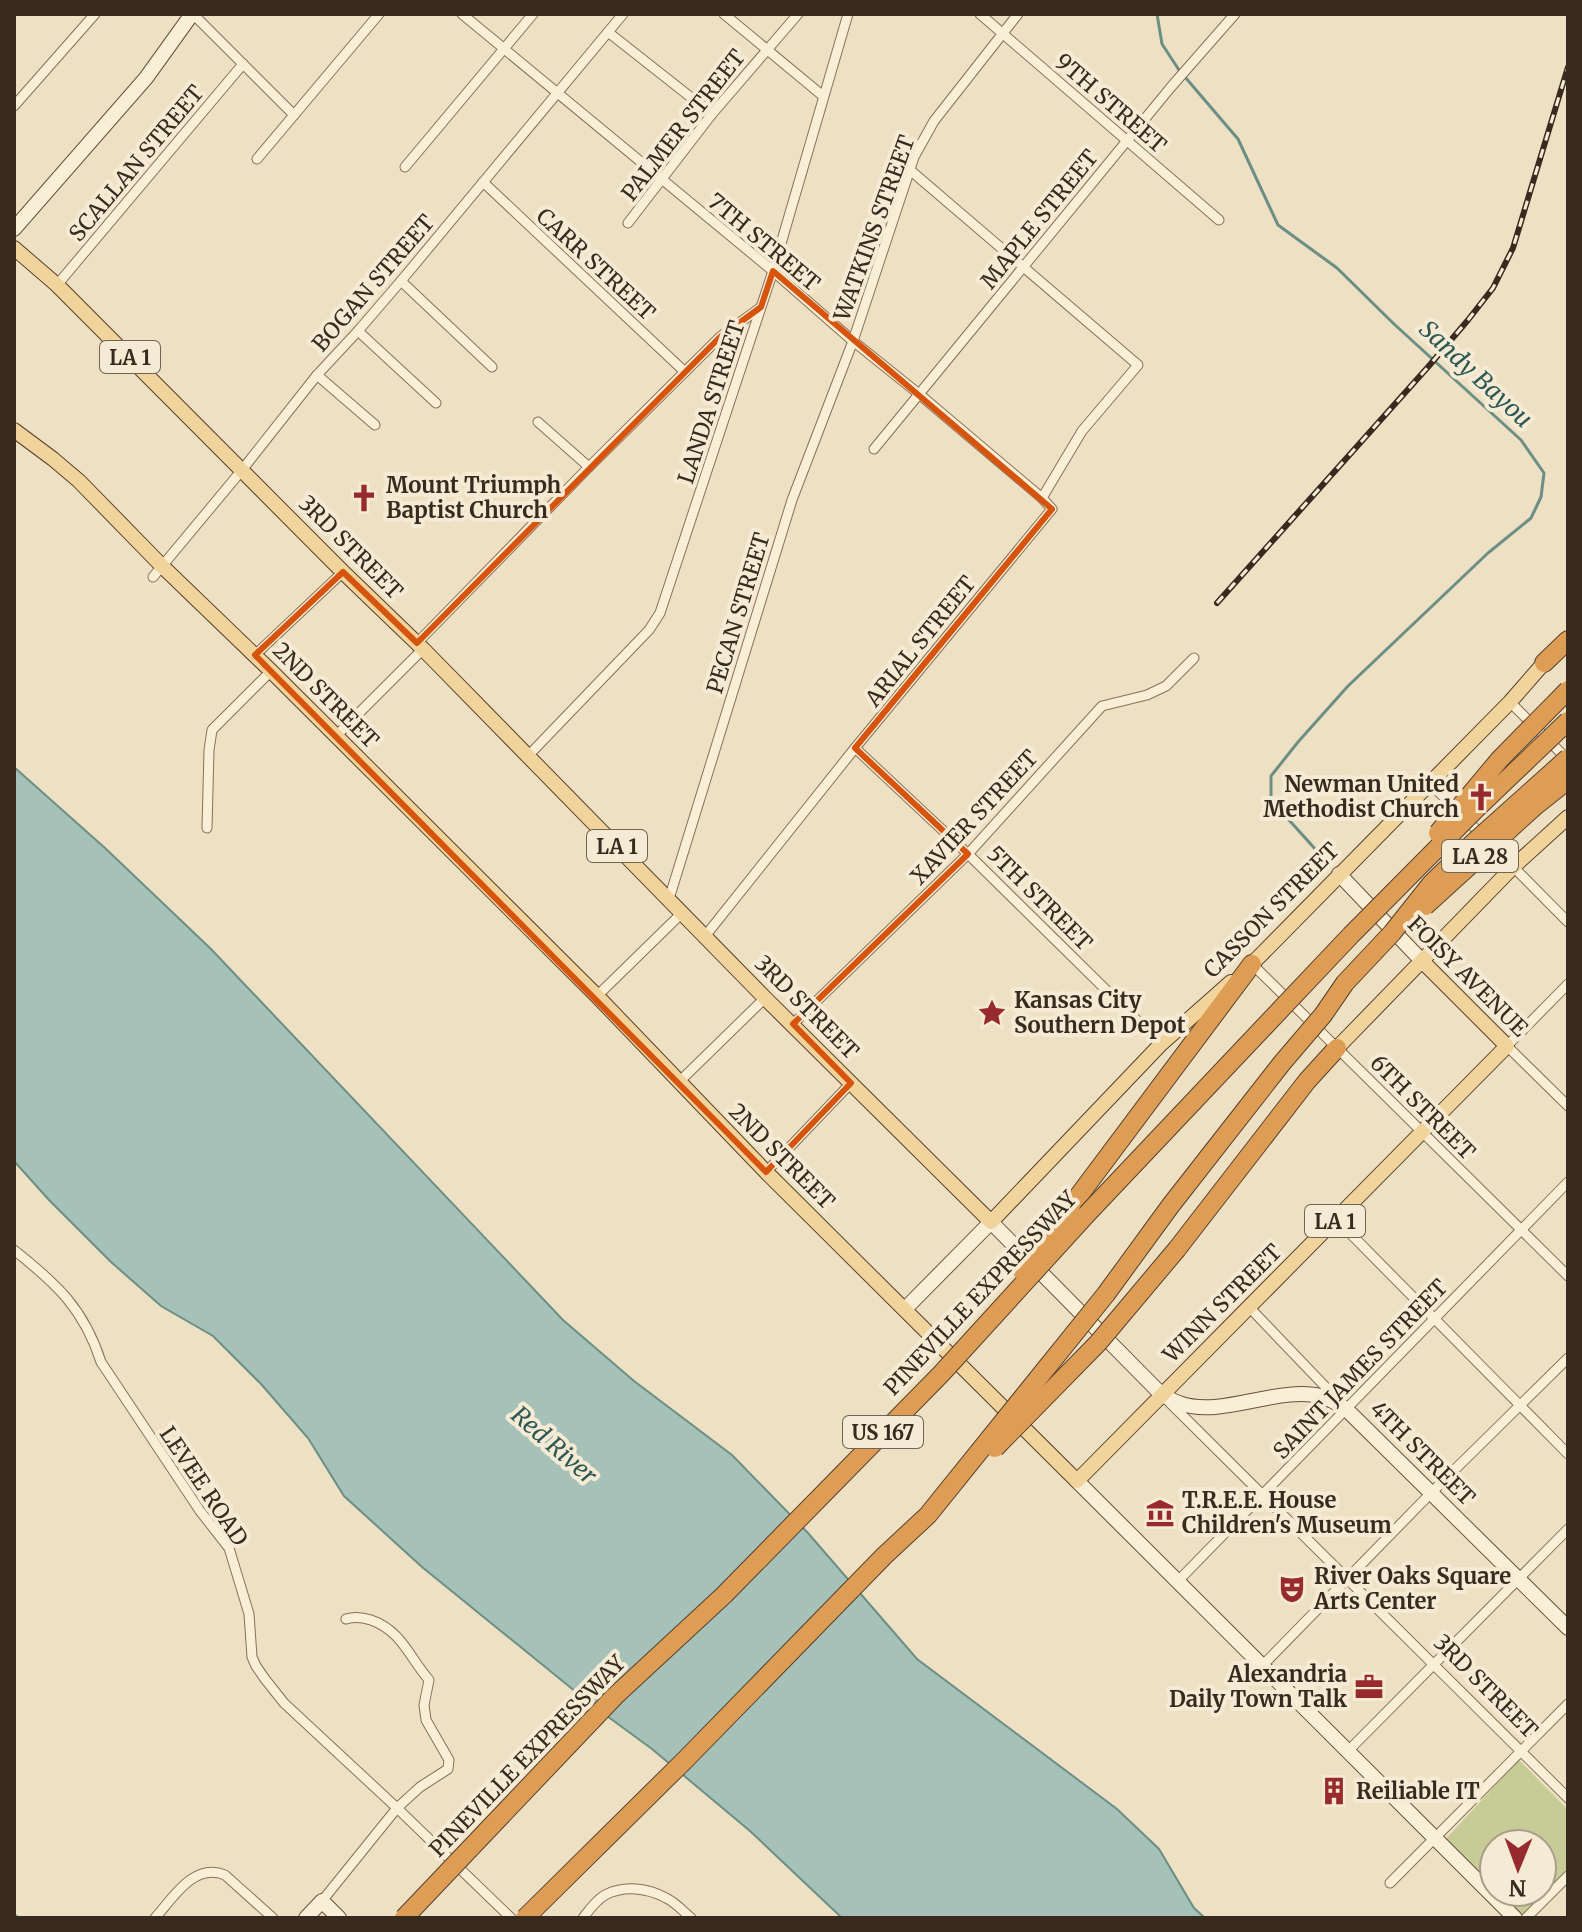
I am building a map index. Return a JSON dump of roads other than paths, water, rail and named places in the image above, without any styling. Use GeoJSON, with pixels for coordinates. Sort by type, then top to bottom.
{"type":"FeatureCollection","features":[{"type":"Feature","properties":{"kind":"highway"},"geometry":{"type":"LineString","coordinates":[[1544,663],[1568,643]]}},
{"type":"Feature","properties":{"kind":"highway","name":"US 167"},"geometry":{"type":"LineString","coordinates":[[1351,935],[1500,759],[1568,690]]}},
{"type":"Feature","properties":{"kind":"highway","name":"LA 28"},"geometry":{"type":"LineString","coordinates":[[1351,935],[1568,721]]}},
{"type":"Feature","properties":{"kind":"highway"},"geometry":{"type":"LineString","coordinates":[[928,1515],[1106,1294],[1171,1205],[1323,1015],[1345,983],[1392,933],[1431,884],[1568,759]]}},
{"type":"Feature","properties":{"kind":"highway","name":"LA 28"},"geometry":{"type":"LineString","coordinates":[[1392,933],[1568,780]]}},
{"type":"Feature","properties":{"kind":"highway","name":"PINEVILLE EXPRESSWAY"},"geometry":{"type":"LineString","coordinates":[[404,1918],[615,1696],[724,1595],[941,1374],[1086,1215],[1351,935]]}},
{"type":"Feature","properties":{"kind":"highway"},"geometry":{"type":"LineString","coordinates":[[941,1374],[1252,964]]}},
{"type":"Feature","properties":{"kind":"highway"},"geometry":{"type":"LineString","coordinates":[[525,1918],[1098,1343],[1177,1249],[1307,1081],[1337,1048]]}},
{"type":"Feature","properties":{"kind":"main road"},"geometry":{"type":"LineString","coordinates":[[14,229],[146,78],[192,14]]}},
{"type":"Feature","properties":{"kind":"main road","name":"3RD STREET"},"geometry":{"type":"LineString","coordinates":[[14,248],[57,285],[420,646],[765,998],[1162,1395]]}},
{"type":"Feature","properties":{"kind":"main road","name":"2ND STREET"},"geometry":{"type":"LineString","coordinates":[[14,430],[79,481],[158,572],[255,655],[597,996],[766,1172],[1515,1918]]}},
{"type":"Feature","properties":{"kind":"main road","name":"CASSON STREET"},"geometry":{"type":"LineString","coordinates":[[905,1309],[1161,1044],[1252,964],[1510,702],[1544,663]]}},
{"type":"Feature","properties":{"kind":"main road"},"geometry":{"type":"LineString","coordinates":[[1337,1048],[1513,867],[1568,817]]}},
{"type":"Feature","properties":{"kind":"main road","name":"FOISY AVENUE"},"geometry":{"type":"LineString","coordinates":[[1339,874],[1507,1046]]}},
{"type":"Feature","properties":{"kind":"main road","name":"WINN STREET"},"geometry":{"type":"LineString","coordinates":[[1077,1481],[1507,1046]]}},
{"type":"Feature","properties":{"kind":"main road"},"geometry":{"type":"LineString","coordinates":[[1162,1395],[1181,1404],[1218,1406],[1291,1395],[1314,1395],[1328,1398],[1346,1409]]}},
{"type":"Feature","properties":{"kind":"main road","name":"4TH STREET"},"geometry":{"type":"LineString","coordinates":[[1346,1409],[1568,1628]]}},
{"type":"Feature","properties":{"kind":"main road"},"geometry":{"type":"LineString","coordinates":[[306,1918],[322,1901],[339,1918]]}},
{"type":"Feature","properties":{"kind":"street"},"geometry":{"type":"LineString","coordinates":[[14,106],[95,14]]}},
{"type":"Feature","properties":{"kind":"street"},"geometry":{"type":"LineString","coordinates":[[192,14],[294,115]]}},
{"type":"Feature","properties":{"kind":"street"},"geometry":{"type":"LineString","coordinates":[[257,159],[379,14]]}},
{"type":"Feature","properties":{"kind":"street","name":"7TH STREET"},"geometry":{"type":"LineString","coordinates":[[462,14],[1042,498]]}},
{"type":"Feature","properties":{"kind":"street"},"geometry":{"type":"LineString","coordinates":[[405,167],[533,14]]}},
{"type":"Feature","properties":{"kind":"street","name":"BOGAN STREET"},"geometry":{"type":"LineString","coordinates":[[158,572],[317,375],[401,281],[623,14]]}},
{"type":"Feature","properties":{"kind":"street"},"geometry":{"type":"LineString","coordinates":[[724,14],[823,96]]}},
{"type":"Feature","properties":{"kind":"street","name":"PALMER STREET"},"geometry":{"type":"LineString","coordinates":[[628,223],[712,114],[798,14]]}},
{"type":"Feature","properties":{"kind":"street","name":"LANDA STREET"},"geometry":{"type":"LineString","coordinates":[[528,756],[649,630],[660,613],[773,271],[848,14]]}},
{"type":"Feature","properties":{"kind":"street","name":"9TH STREET"},"geometry":{"type":"LineString","coordinates":[[980,14],[1219,220]]}},
{"type":"Feature","properties":{"kind":"street","name":"WATKINS STREET"},"geometry":{"type":"LineString","coordinates":[[853,341],[920,144],[934,121],[1018,14]]}},
{"type":"Feature","properties":{"kind":"street","name":"MAPLE STREET"},"geometry":{"type":"LineString","coordinates":[[874,449],[1171,87],[1235,14]]}},
{"type":"Feature","properties":{"kind":"street"},"geometry":{"type":"LineString","coordinates":[[608,32],[712,114]]}},
{"type":"Feature","properties":{"kind":"street","name":"SCALLAN STREET"},"geometry":{"type":"LineString","coordinates":[[57,285],[243,64]]}},
{"type":"Feature","properties":{"kind":"street"},"geometry":{"type":"LineString","coordinates":[[910,170],[1023,267]]}},
{"type":"Feature","properties":{"kind":"street","name":"CARR STREET"},"geometry":{"type":"LineString","coordinates":[[483,182],[685,372]]}},
{"type":"Feature","properties":{"kind":"street","name":"ARIAL STREET"},"geometry":{"type":"LineString","coordinates":[[706,935],[1052,509],[1042,498],[1082,431],[1138,365],[1023,267]]}},
{"type":"Feature","properties":{"kind":"street"},"geometry":{"type":"LineString","coordinates":[[401,281],[492,367]]}},
{"type":"Feature","properties":{"kind":"street"},"geometry":{"type":"LineString","coordinates":[[336,736],[589,467],[720,337],[761,307]]}},
{"type":"Feature","properties":{"kind":"street"},"geometry":{"type":"LineString","coordinates":[[358,331],[436,403]]}},
{"type":"Feature","properties":{"kind":"street","name":"PECAN STREET"},"geometry":{"type":"LineString","coordinates":[[669,899],[792,500],[853,341]]}},
{"type":"Feature","properties":{"kind":"street"},"geometry":{"type":"LineString","coordinates":[[317,375],[375,425]]}},
{"type":"Feature","properties":{"kind":"street"},"geometry":{"type":"LineString","coordinates":[[538,422],[589,467]]}},
{"type":"Feature","properties":{"kind":"street"},"geometry":{"type":"LineString","coordinates":[[255,655],[343,572]]}},
{"type":"Feature","properties":{"kind":"street","name":"XAVIER STREET"},"geometry":{"type":"LineString","coordinates":[[793,1024],[968,854],[1102,706],[1147,695],[1166,686],[1194,658]]}},
{"type":"Feature","properties":{"kind":"street"},"geometry":{"type":"LineString","coordinates":[[207,828],[212,730],[271,671]]}},
{"type":"Feature","properties":{"kind":"street"},"geometry":{"type":"LineString","coordinates":[[1510,702],[1568,759]]}},
{"type":"Feature","properties":{"kind":"street","name":"5TH STREET"},"geometry":{"type":"LineString","coordinates":[[855,748],[1161,1044]]}},
{"type":"Feature","properties":{"kind":"street"},"geometry":{"type":"LineString","coordinates":[[1430,783],[1568,922]]}},
{"type":"Feature","properties":{"kind":"street"},"geometry":{"type":"LineString","coordinates":[[597,996],[683,912]]}},
{"type":"Feature","properties":{"kind":"street","name":"6TH STREET"},"geometry":{"type":"LineString","coordinates":[[1252,964],[1568,1276]]}},
{"type":"Feature","properties":{"kind":"street","name":"WINN STREET"},"geometry":{"type":"LineString","coordinates":[[1507,1046],[1568,984]]}},
{"type":"Feature","properties":{"kind":"street"},"geometry":{"type":"LineString","coordinates":[[679,1082],[765,998]]}},
{"type":"Feature","properties":{"kind":"street","name":"FOISY AVENUE"},"geometry":{"type":"LineString","coordinates":[[1507,1046],[1568,1106]]}},
{"type":"Feature","properties":{"kind":"street"},"geometry":{"type":"LineString","coordinates":[[766,1172],[851,1083]]}},
{"type":"Feature","properties":{"kind":"street","name":"SAINT JAMES STREET"},"geometry":{"type":"LineString","coordinates":[[1177,1582],[1568,1182]]}},
{"type":"Feature","properties":{"kind":"street"},"geometry":{"type":"LineString","coordinates":[[1336,1219],[1568,1454]]}},
{"type":"Feature","properties":{"kind":"street","name":"LEVEE ROAD"},"geometry":{"type":"LineString","coordinates":[[14,1250],[47,1276],[81,1316],[101,1362],[200,1511],[229,1548],[249,1614],[250,1643],[256,1666],[284,1703],[511,1918]]}},
{"type":"Feature","properties":{"kind":"street","name":"4TH STREET"},"geometry":{"type":"LineString","coordinates":[[1249,1307],[1346,1409]]}},
{"type":"Feature","properties":{"kind":"street"},"geometry":{"type":"LineString","coordinates":[[1262,1666],[1568,1358]]}},
{"type":"Feature","properties":{"kind":"street","name":"3RD STREET"},"geometry":{"type":"LineString","coordinates":[[1162,1395],[1568,1798]]}},
{"type":"Feature","properties":{"kind":"street"},"geometry":{"type":"LineString","coordinates":[[1348,1751],[1568,1529]]}},
{"type":"Feature","properties":{"kind":"street"},"geometry":{"type":"LineString","coordinates":[[322,1901],[397,1808],[420,1787],[448,1769],[449,1765],[426,1720],[424,1705],[429,1680],[403,1642],[382,1624],[353,1616],[346,1619]]}},
{"type":"Feature","properties":{"kind":"street"},"geometry":{"type":"LineString","coordinates":[[1390,1883],[1568,1704]]}},
{"type":"Feature","properties":{"kind":"street"},"geometry":{"type":"LineString","coordinates":[[155,1918],[194,1876],[215,1871],[225,1875],[273,1918]]}},
{"type":"Feature","properties":{"kind":"street"},"geometry":{"type":"LineString","coordinates":[[1526,1918],[1568,1876]]}},
{"type":"Feature","properties":{"kind":"street"},"geometry":{"type":"LineString","coordinates":[[583,1918],[604,1895],[636,1888],[669,1899],[691,1918]]}},
{"type":"Feature","properties":{"kind":"water","name":"Red River"},"geometry":{"type":"Polygon","coordinates":[[[14,767],[211,949],[563,1320],[634,1381],[732,1455],[808,1533],[917,1659],[1117,1809],[1159,1849],[1194,1908],[1205,1918],[842,1918],[750,1831],[652,1749],[592,1705],[422,1567],[344,1496],[308,1438],[261,1384],[213,1336],[161,1306],[111,1262],[14,1161],[14,767]]]}},
{"type":"Feature","properties":{"kind":"waterway","name":"Sandy Bayou"},"geometry":{"type":"LineString","coordinates":[[1157,14],[1162,44],[1179,70],[1238,139],[1278,225],[1337,268],[1521,440],[1544,473],[1541,497],[1531,518],[1488,553],[1348,686],[1271,776],[1271,800],[1326,861]]}},
{"type":"Feature","properties":{"kind":"waterway"},"geometry":{"type":"LineString","coordinates":[[14,1915],[19,1918]]}},
{"type":"Feature","properties":{"kind":"railway"},"geometry":{"type":"LineString","coordinates":[[1217,603],[1428,367],[1493,288],[1513,248],[1568,67]]}},
{"type":"Feature","properties":{"kind":"place","name":"Mount Triumph Baptist Church"},"geometry":{"type":"Point","coordinates":[364,498]}},
{"type":"Feature","properties":{"kind":"place","name":"Newman United Methodist Church"},"geometry":{"type":"Point","coordinates":[1481,797]}},
{"type":"Feature","properties":{"kind":"place","name":"Kansas City Southern Depot"},"geometry":{"type":"Point","coordinates":[992,1013]}},
{"type":"Feature","properties":{"kind":"place","name":"T.R.E.E. House Children's Museum"},"geometry":{"type":"Point","coordinates":[1160,1513]}},
{"type":"Feature","properties":{"kind":"place","name":"River Oaks Square Arts Center"},"geometry":{"type":"Point","coordinates":[1292,1589]}},
{"type":"Feature","properties":{"kind":"place","name":"Alexandria Daily Town Talk"},"geometry":{"type":"Point","coordinates":[1369,1687]}},
{"type":"Feature","properties":{"kind":"place","name":"Reiliable IT"},"geometry":{"type":"Point","coordinates":[1334,1791]}}]}
